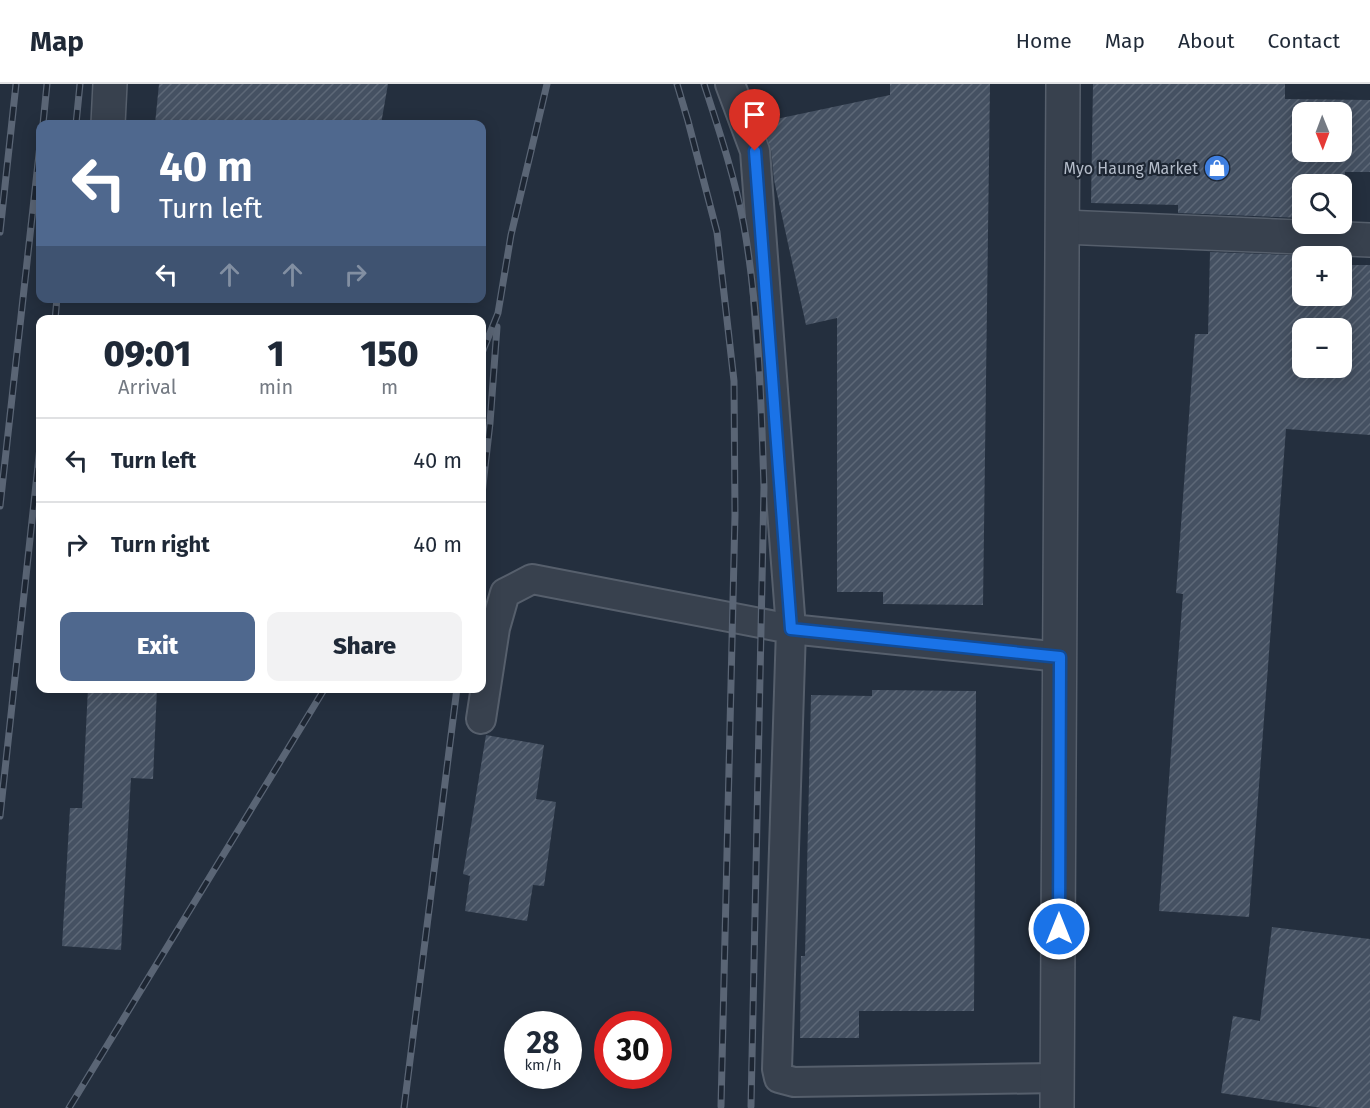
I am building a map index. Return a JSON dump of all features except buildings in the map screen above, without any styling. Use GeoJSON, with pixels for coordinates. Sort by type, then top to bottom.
{"type":"FeatureCollection","features":[{"type":"Feature","properties":{"kind":"street"},"geometry":{"type":"LineString","coordinates":[[108,120],[110,84]]}},
{"type":"Feature","properties":{"kind":"street"},"geometry":{"type":"LineString","coordinates":[[1057,1093],[1063,84]]}},
{"type":"Feature","properties":{"kind":"street"},"geometry":{"type":"LineString","coordinates":[[1063,227],[1370,240]]}},
{"type":"Feature","properties":{"kind":"lane"},"geometry":{"type":"LineString","coordinates":[[730,84],[755,151],[791,629],[777,1069],[779,1078],[794,1082],[1057,1093]]}},
{"type":"Feature","properties":{"kind":"lane"},"geometry":{"type":"LineString","coordinates":[[486,686],[495,628],[505,594],[532,579],[791,629],[1060,657]]}},
{"type":"Feature","properties":{"kind":"lane"},"geometry":{"type":"LineString","coordinates":[[481,719],[485,693]]}},
{"type":"Feature","properties":{"kind":"railway"},"geometry":{"type":"LineString","coordinates":[[0,232],[16,84]]}},
{"type":"Feature","properties":{"kind":"railway"},"geometry":{"type":"LineString","coordinates":[[43,120],[47,84]]}},
{"type":"Feature","properties":{"kind":"railway"},"geometry":{"type":"LineString","coordinates":[[76,120],[80,84]]}},
{"type":"Feature","properties":{"kind":"railway"},"geometry":{"type":"LineString","coordinates":[[486,343],[498,313],[511,235],[547,84]]}},
{"type":"Feature","properties":{"kind":"railway"},"geometry":{"type":"LineString","coordinates":[[677,84],[717,232],[734,381],[735,515],[721,1106]]}},
{"type":"Feature","properties":{"kind":"railway"},"geometry":{"type":"LineString","coordinates":[[704,84],[721,136],[744,226],[753,291],[760,389],[764,487],[751,1106]]}},
{"type":"Feature","properties":{"kind":"railway"},"geometry":{"type":"LineString","coordinates":[[0,506],[36,181]]}},
{"type":"Feature","properties":{"kind":"railway"},"geometry":{"type":"LineString","coordinates":[[55,315],[57,303]]}},
{"type":"Feature","properties":{"kind":"railway"},"geometry":{"type":"LineString","coordinates":[[486,458],[497,327]]}},
{"type":"Feature","properties":{"kind":"railway"},"geometry":{"type":"LineString","coordinates":[[0,816],[36,484]]}},
{"type":"Feature","properties":{"kind":"railway"},"geometry":{"type":"LineString","coordinates":[[69,1108],[322,693]]}},
{"type":"Feature","properties":{"kind":"railway"},"geometry":{"type":"LineString","coordinates":[[404,1108],[456,693]]}},
{"type":"Feature","properties":{"kind":"place","name":"Myo Haung Market"},"geometry":{"type":"Point","coordinates":[1217,168]}},
{"type":"Feature","properties":{"kind":"route"},"geometry":{"type":"LineString","coordinates":[[755,151],[791,629],[1060,657],[1059,929]]}}]}
